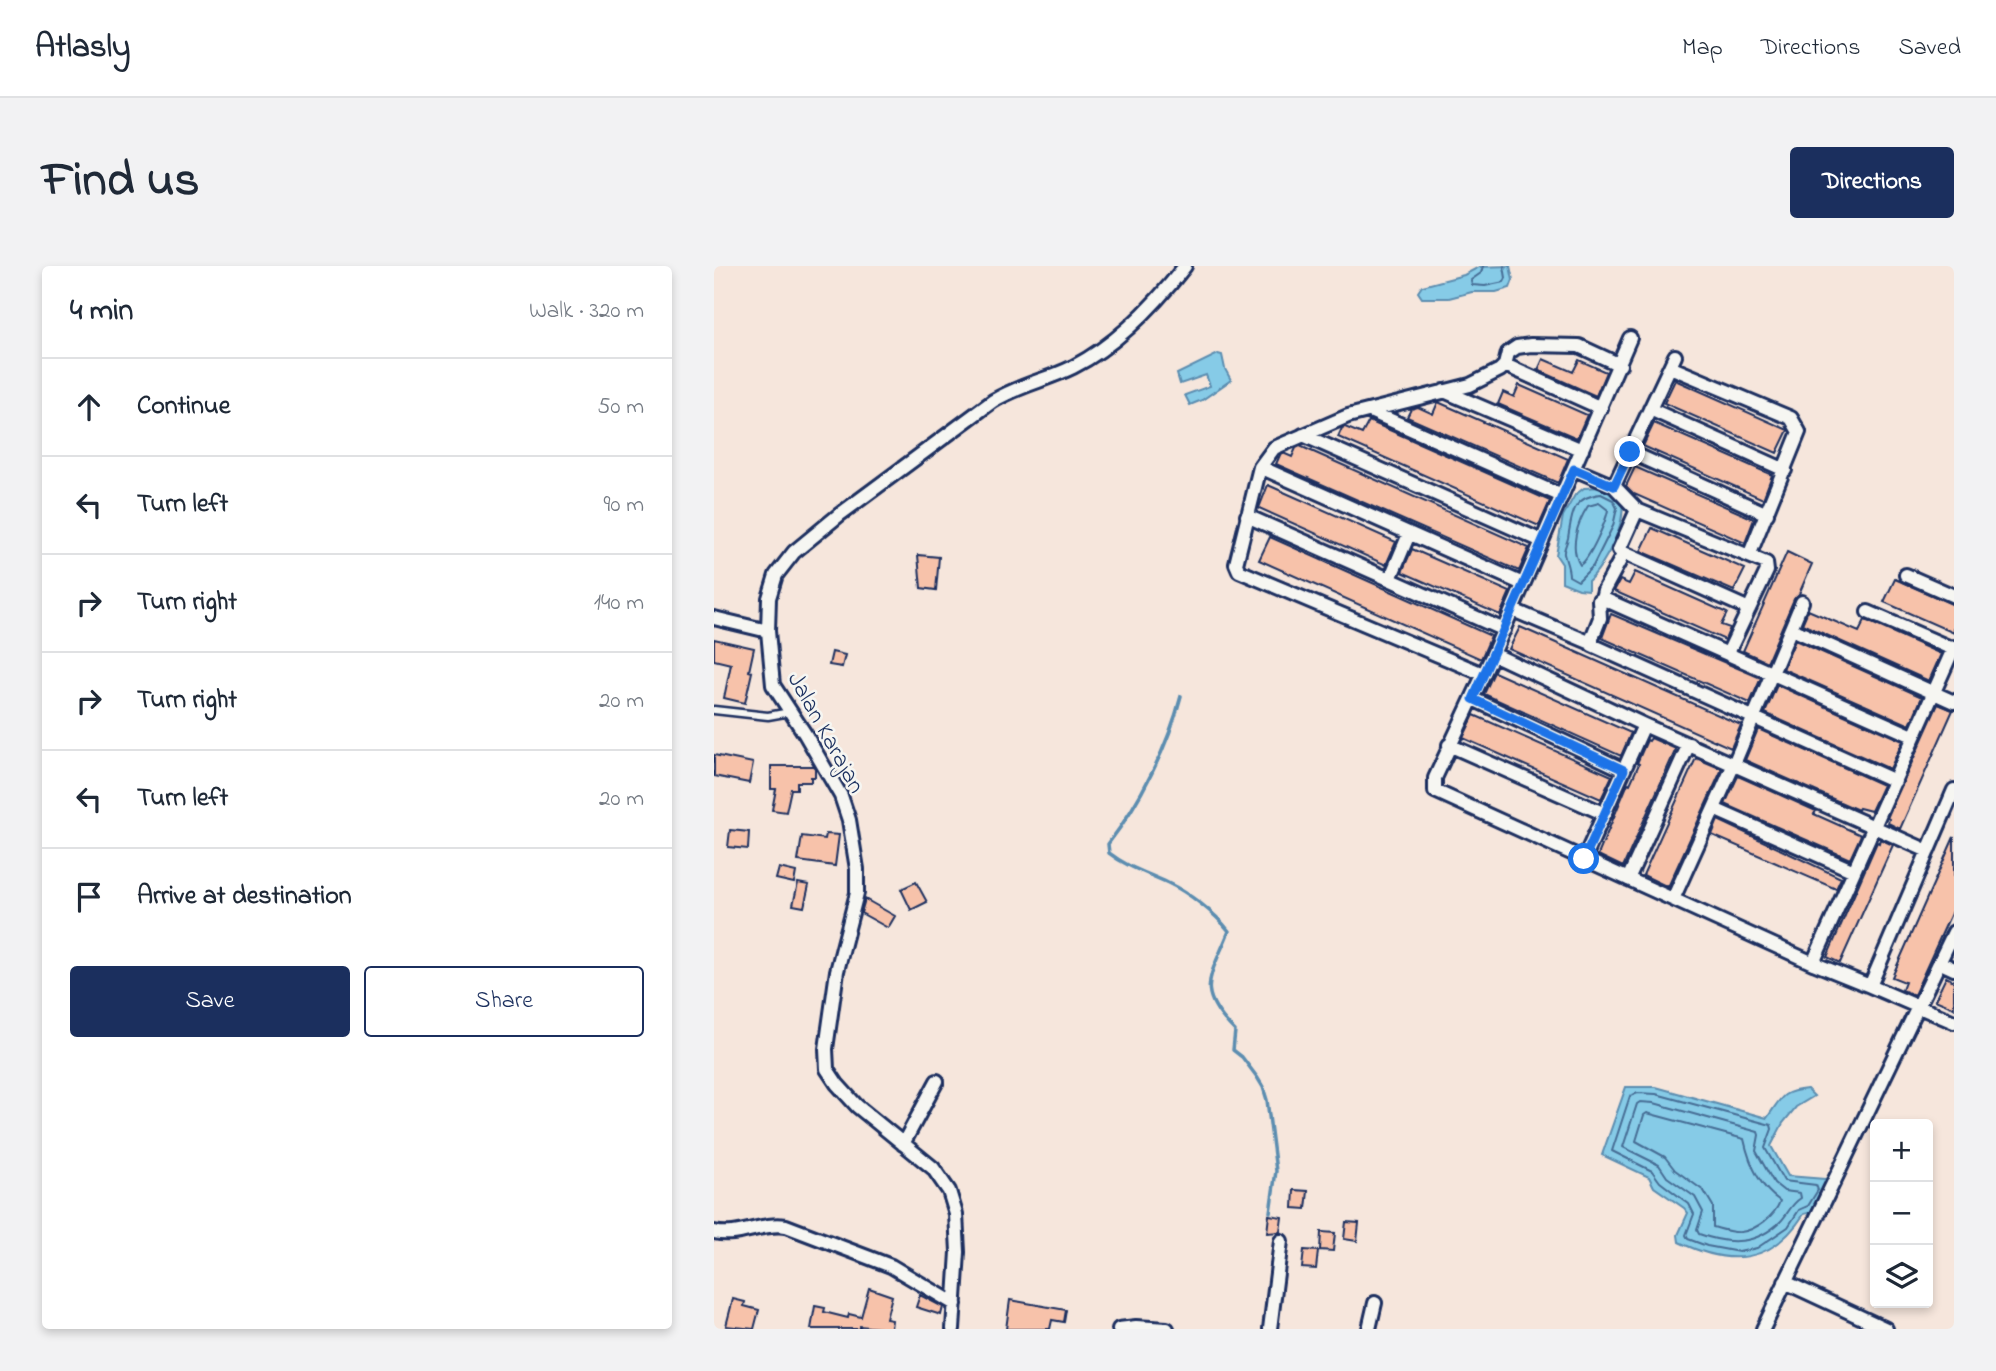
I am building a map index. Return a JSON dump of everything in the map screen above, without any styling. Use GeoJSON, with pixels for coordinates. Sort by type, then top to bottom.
{"type":"FeatureCollection","features":[{"type":"Feature","properties":{"kind":"street","name":"Jalan Karajan"},"geometry":{"type":"LineString","coordinates":[[954,1329],[958,1252],[953,1202],[933,1168],[857,1106],[827,1069],[828,1031],[837,971],[857,893],[857,870],[849,820],[841,796],[773,685],[768,631],[769,598],[773,582],[782,566],[794,552],[839,515],[993,401],[1010,391],[1056,375],[1092,357],[1158,300],[1185,266]]}},
{"type":"Feature","properties":{"kind":"street"},"geometry":{"type":"LineString","coordinates":[[1630,338],[1513,610],[1449,745],[1435,778],[1435,791],[1812,963],[1954,1022]]}},
{"type":"Feature","properties":{"kind":"street"},"geometry":{"type":"LineString","coordinates":[[1483,674],[1239,571],[1236,564],[1259,467],[1275,448],[1348,416],[1470,384],[1506,365],[1510,350],[1531,345],[1579,346],[1620,365]]}},
{"type":"Feature","properties":{"kind":"street"},"geometry":{"type":"LineString","coordinates":[[1614,486],[1672,362],[1791,418],[1799,432],[1749,556]]}},
{"type":"Feature","properties":{"kind":"street"},"geometry":{"type":"LineString","coordinates":[[1506,365],[1601,408]]}},
{"type":"Feature","properties":{"kind":"street"},"geometry":{"type":"LineString","coordinates":[[1444,391],[1582,450]]}},
{"type":"Feature","properties":{"kind":"street"},"geometry":{"type":"LineString","coordinates":[[1650,409],[1785,470]]}},
{"type":"Feature","properties":{"kind":"street"},"geometry":{"type":"LineString","coordinates":[[1370,411],[1562,496]]}},
{"type":"Feature","properties":{"kind":"street"},"geometry":{"type":"LineString","coordinates":[[1303,435],[1542,541]]}},
{"type":"Feature","properties":{"kind":"street"},"geometry":{"type":"LineString","coordinates":[[1630,452],[1767,514]]}},
{"type":"Feature","properties":{"kind":"street"},"geometry":{"type":"LineString","coordinates":[[1259,467],[1523,584]]}},
{"type":"Feature","properties":{"kind":"street"},"geometry":{"type":"LineString","coordinates":[[1574,469],[1614,486],[1637,510],[1766,563],[1767,571],[1728,653]]}},
{"type":"Feature","properties":{"kind":"street"},"geometry":{"type":"LineString","coordinates":[[1637,510],[1619,550],[1749,609]]}},
{"type":"Feature","properties":{"kind":"street"},"geometry":{"type":"LineString","coordinates":[[1247,516],[1504,630]]}},
{"type":"Feature","properties":{"kind":"street"},"geometry":{"type":"LineString","coordinates":[[1391,579],[1409,534]]}},
{"type":"Feature","properties":{"kind":"street"},"geometry":{"type":"LineString","coordinates":[[1591,643],[1600,618],[1598,601],[1624,553]]}},
{"type":"Feature","properties":{"kind":"street"},"geometry":{"type":"LineString","coordinates":[[1906,575],[1954,596]]}},
{"type":"Feature","properties":{"kind":"street"},"geometry":{"type":"LineString","coordinates":[[1602,598],[1913,736]]}},
{"type":"Feature","properties":{"kind":"street"},"geometry":{"type":"LineString","coordinates":[[1673,899],[1734,764],[1802,602]]}},
{"type":"Feature","properties":{"kind":"street"},"geometry":{"type":"LineString","coordinates":[[1513,610],[1895,781]]}},
{"type":"Feature","properties":{"kind":"street"},"geometry":{"type":"LineString","coordinates":[[1812,963],[1954,648],[1868,612]]}},
{"type":"Feature","properties":{"kind":"street"},"geometry":{"type":"LineString","coordinates":[[714,618],[768,631]]}},
{"type":"Feature","properties":{"kind":"street"},"geometry":{"type":"LineString","coordinates":[[1792,629],[1954,702]]}},
{"type":"Feature","properties":{"kind":"street"},"geometry":{"type":"LineString","coordinates":[[1493,654],[1644,725],[1928,851]]}},
{"type":"Feature","properties":{"kind":"street"},"geometry":{"type":"LineString","coordinates":[[1473,699],[1624,770]]}},
{"type":"Feature","properties":{"kind":"street"},"geometry":{"type":"LineString","coordinates":[[1584,859],[1644,725]]}},
{"type":"Feature","properties":{"kind":"street"},"geometry":{"type":"LineString","coordinates":[[1628,879],[1689,744]]}},
{"type":"Feature","properties":{"kind":"street"},"geometry":{"type":"LineString","coordinates":[[1449,745],[1605,814]]}},
{"type":"Feature","properties":{"kind":"street"},"geometry":{"type":"LineString","coordinates":[[1870,986],[1954,790]]}},
{"type":"Feature","properties":{"kind":"street"},"geometry":{"type":"LineString","coordinates":[[1714,809],[1854,871]]}},
{"type":"Feature","properties":{"kind":"street"},"geometry":{"type":"LineString","coordinates":[[1763,1329],[1954,932]]}},
{"type":"Feature","properties":{"kind":"street"},"geometry":{"type":"LineString","coordinates":[[1941,963],[1954,969]]}},
{"type":"Feature","properties":{"kind":"street"},"geometry":{"type":"LineString","coordinates":[[904,1144],[937,1082]]}},
{"type":"Feature","properties":{"kind":"street"},"geometry":{"type":"LineString","coordinates":[[714,1231],[735,1234],[768,1225],[786,1226],[891,1266],[955,1304]]}},
{"type":"Feature","properties":{"kind":"street"},"geometry":{"type":"LineString","coordinates":[[1270,1329],[1281,1241]]}},
{"type":"Feature","properties":{"kind":"street"},"geometry":{"type":"LineString","coordinates":[[1786,1282],[1886,1329]]}},
{"type":"Feature","properties":{"kind":"street"},"geometry":{"type":"LineString","coordinates":[[1369,1329],[1375,1303]]}},
{"type":"Feature","properties":{"kind":"street"},"geometry":{"type":"LineString","coordinates":[[1119,1329],[1167,1329]]}},
{"type":"Feature","properties":{"kind":"lane"},"geometry":{"type":"LineString","coordinates":[[714,710],[768,716],[790,712]]}},
{"type":"Feature","properties":{"kind":"water"},"geometry":{"type":"Polygon","coordinates":[[[1510,266],[1513,280],[1510,288],[1496,292],[1472,292],[1449,298],[1422,298],[1418,292],[1422,286],[1464,275],[1479,267],[1510,266]]]}},
{"type":"Feature","properties":{"kind":"water"},"geometry":{"type":"Polygon","coordinates":[[[1218,354],[1222,355],[1231,380],[1190,405],[1185,395],[1210,386],[1206,375],[1180,384],[1177,374],[1218,354]]]}},
{"type":"Feature","properties":{"kind":"water"},"geometry":{"type":"Polygon","coordinates":[[[1603,487],[1617,494],[1622,503],[1619,527],[1608,553],[1588,581],[1588,590],[1579,589],[1562,582],[1562,564],[1556,555],[1563,516],[1575,495],[1584,488],[1603,487]]]}},
{"type":"Feature","properties":{"kind":"water"},"geometry":{"type":"Polygon","coordinates":[[[1626,1087],[1656,1087],[1767,1118],[1786,1094],[1807,1089],[1814,1096],[1796,1107],[1783,1123],[1771,1146],[1788,1176],[1825,1179],[1835,1174],[1812,1212],[1804,1214],[1792,1231],[1764,1251],[1733,1257],[1698,1250],[1679,1242],[1678,1235],[1688,1213],[1684,1208],[1654,1187],[1649,1177],[1602,1155],[1626,1087]]]}},
{"type":"Feature","properties":{"kind":"building"},"geometry":{"type":"Polygon","coordinates":[[[1543,359],[1573,372],[1579,360],[1606,372],[1596,396],[1538,370],[1543,359]]]}},
{"type":"Feature","properties":{"kind":"building"},"geometry":{"type":"Polygon","coordinates":[[[1675,380],[1788,430],[1777,453],[1664,403],[1675,380]]]}},
{"type":"Feature","properties":{"kind":"building"},"geometry":{"type":"Polygon","coordinates":[[[1519,385],[1587,415],[1577,438],[1498,404],[1503,392],[1514,397],[1519,385]]]}},
{"type":"Feature","properties":{"kind":"building"},"geometry":{"type":"Polygon","coordinates":[[[1438,402],[1568,459],[1558,483],[1407,417],[1411,409],[1418,407],[1433,414],[1438,402]]]}},
{"type":"Feature","properties":{"kind":"building"},"geometry":{"type":"Polygon","coordinates":[[[1369,421],[1550,501],[1539,526],[1338,437],[1345,427],[1362,434],[1369,421]]]}},
{"type":"Feature","properties":{"kind":"building"},"geometry":{"type":"Polygon","coordinates":[[[1654,423],[1772,475],[1763,499],[1643,446],[1654,423]]]}},
{"type":"Feature","properties":{"kind":"building"},"geometry":{"type":"Polygon","coordinates":[[[1300,446],[1529,548],[1519,571],[1276,464],[1280,455],[1283,453],[1292,457],[1300,446]]]}},
{"type":"Feature","properties":{"kind":"building"},"geometry":{"type":"Polygon","coordinates":[[[1635,467],[1754,519],[1745,543],[1634,494],[1626,486],[1635,467]]]}},
{"type":"Feature","properties":{"kind":"building"},"geometry":{"type":"Polygon","coordinates":[[[1268,485],[1396,542],[1386,565],[1259,508],[1268,485]]]}},
{"type":"Feature","properties":{"kind":"building"},"geometry":{"type":"Polygon","coordinates":[[[1652,528],[1745,569],[1734,591],[1641,551],[1652,528]]]}},
{"type":"Feature","properties":{"kind":"building"},"geometry":{"type":"Polygon","coordinates":[[[1270,537],[1491,636],[1481,659],[1259,560],[1270,537]]]}},
{"type":"Feature","properties":{"kind":"building"},"geometry":{"type":"Polygon","coordinates":[[[1412,549],[1510,592],[1500,615],[1402,572],[1412,549]]]}},
{"type":"Feature","properties":{"kind":"building"},"geometry":{"type":"Polygon","coordinates":[[[1787,552],[1812,564],[1767,662],[1743,651],[1787,552]]]}},
{"type":"Feature","properties":{"kind":"building"},"geometry":{"type":"Polygon","coordinates":[[[918,555],[939,557],[936,590],[921,588],[918,555]]]}},
{"type":"Feature","properties":{"kind":"building"},"geometry":{"type":"Polygon","coordinates":[[[1635,572],[1727,613],[1721,625],[1730,628],[1725,640],[1614,591],[1620,580],[1629,584],[1635,572]]]}},
{"type":"Feature","properties":{"kind":"building"},"geometry":{"type":"Polygon","coordinates":[[[1895,579],[1954,605],[1954,633],[1884,602],[1895,579]]]}},
{"type":"Feature","properties":{"kind":"building"},"geometry":{"type":"Polygon","coordinates":[[[1808,610],[1859,632],[1865,620],[1941,654],[1929,681],[1802,624],[1808,610]]]}},
{"type":"Feature","properties":{"kind":"building"},"geometry":{"type":"Polygon","coordinates":[[[1611,614],[1761,678],[1750,703],[1602,638],[1611,614]]]}},
{"type":"Feature","properties":{"kind":"building"},"geometry":{"type":"Polygon","coordinates":[[[1520,627],[1741,725],[1731,748],[1509,649],[1520,627]]]}},
{"type":"Feature","properties":{"kind":"building"},"geometry":{"type":"Polygon","coordinates":[[[714,639],[754,648],[745,703],[724,698],[731,664],[714,660],[714,639]]]}},
{"type":"Feature","properties":{"kind":"building"},"geometry":{"type":"Polygon","coordinates":[[[1795,640],[1922,697],[1910,725],[1783,669],[1795,640]]]}},
{"type":"Feature","properties":{"kind":"building"},"geometry":{"type":"Polygon","coordinates":[[[832,652],[845,655],[842,667],[829,665],[832,652]]]}},
{"type":"Feature","properties":{"kind":"building"},"geometry":{"type":"Polygon","coordinates":[[[1494,672],[1631,733],[1621,756],[1484,694],[1494,672]]]}},
{"type":"Feature","properties":{"kind":"building"},"geometry":{"type":"Polygon","coordinates":[[[1777,685],[1903,741],[1890,769],[1765,713],[1777,685]]]}},
{"type":"Feature","properties":{"kind":"building"},"geometry":{"type":"Polygon","coordinates":[[[1938,704],[1953,710],[1900,829],[1888,823],[1887,818],[1938,704]]]}},
{"type":"Feature","properties":{"kind":"building"},"geometry":{"type":"Polygon","coordinates":[[[1474,715],[1612,776],[1601,799],[1463,738],[1474,715]]]}},
{"type":"Feature","properties":{"kind":"building"},"geometry":{"type":"Polygon","coordinates":[[[1758,729],[1883,785],[1871,811],[1858,810],[1745,760],[1758,729]]]}},
{"type":"Feature","properties":{"kind":"building"},"geometry":{"type":"Polygon","coordinates":[[[1651,738],[1676,749],[1623,867],[1598,855],[1647,740],[1651,738]]]}},
{"type":"Feature","properties":{"kind":"building"},"geometry":{"type":"Polygon","coordinates":[[[714,755],[753,763],[749,783],[714,776],[714,755]]]}},
{"type":"Feature","properties":{"kind":"building"},"geometry":{"type":"Polygon","coordinates":[[[1696,758],[1722,769],[1668,887],[1643,875],[1696,758]]]}},
{"type":"Feature","properties":{"kind":"building"},"geometry":{"type":"Polygon","coordinates":[[[771,766],[815,768],[815,777],[811,777],[811,782],[797,782],[797,789],[791,789],[786,812],[772,810],[776,789],[771,789],[771,766]]]}},
{"type":"Feature","properties":{"kind":"building"},"geometry":{"type":"Polygon","coordinates":[[[1738,776],[1816,811],[1814,814],[1861,835],[1850,859],[1725,804],[1738,776]]]}},
{"type":"Feature","properties":{"kind":"building"},"geometry":{"type":"Polygon","coordinates":[[[1718,820],[1841,878],[1836,889],[1712,835],[1718,820]]]}},
{"type":"Feature","properties":{"kind":"building"},"geometry":{"type":"Polygon","coordinates":[[[730,830],[749,832],[748,849],[728,847],[730,830]]]}},
{"type":"Feature","properties":{"kind":"building"},"geometry":{"type":"Polygon","coordinates":[[[826,834],[839,835],[835,866],[798,861],[802,836],[825,839],[826,834]]]}},
{"type":"Feature","properties":{"kind":"building"},"geometry":{"type":"Polygon","coordinates":[[[1954,837],[1954,907],[1914,995],[1902,990],[1905,982],[1892,977],[1954,837]]]}},
{"type":"Feature","properties":{"kind":"building"},"geometry":{"type":"Polygon","coordinates":[[[1880,839],[1893,845],[1840,963],[1827,957],[1880,839]]]}},
{"type":"Feature","properties":{"kind":"building"},"geometry":{"type":"Polygon","coordinates":[[[779,868],[796,872],[794,883],[776,879],[779,868]]]}},
{"type":"Feature","properties":{"kind":"building"},"geometry":{"type":"Polygon","coordinates":[[[916,882],[927,902],[911,910],[901,889],[916,882]]]}},
{"type":"Feature","properties":{"kind":"building"},"geometry":{"type":"Polygon","coordinates":[[[798,883],[809,885],[804,907],[793,905],[798,883]]]}},
{"type":"Feature","properties":{"kind":"building"},"geometry":{"type":"Polygon","coordinates":[[[865,899],[895,916],[888,928],[861,913],[865,899]]]}},
{"type":"Feature","properties":{"kind":"building"},"geometry":{"type":"Polygon","coordinates":[[[1946,977],[1954,981],[1954,1008],[1935,1000],[1946,977]]]}},
{"type":"Feature","properties":{"kind":"building"},"geometry":{"type":"Polygon","coordinates":[[[1294,1190],[1308,1191],[1306,1209],[1293,1208],[1294,1190]]]}},
{"type":"Feature","properties":{"kind":"building"},"geometry":{"type":"Polygon","coordinates":[[[1269,1215],[1282,1217],[1280,1232],[1267,1233],[1269,1215]]]}},
{"type":"Feature","properties":{"kind":"building"},"geometry":{"type":"Polygon","coordinates":[[[1346,1222],[1359,1223],[1357,1241],[1344,1239],[1346,1222]]]}},
{"type":"Feature","properties":{"kind":"building"},"geometry":{"type":"Polygon","coordinates":[[[1321,1232],[1335,1233],[1333,1251],[1320,1250],[1321,1232]]]}},
{"type":"Feature","properties":{"kind":"building"},"geometry":{"type":"Polygon","coordinates":[[[1304,1250],[1318,1251],[1316,1269],[1302,1268],[1304,1250]]]}},
{"type":"Feature","properties":{"kind":"building"},"geometry":{"type":"Polygon","coordinates":[[[869,1288],[892,1296],[886,1319],[892,1320],[891,1329],[860,1326],[860,1329],[811,1329],[815,1306],[825,1308],[824,1312],[848,1318],[849,1314],[861,1317],[869,1288]]]}},
{"type":"Feature","properties":{"kind":"building"},"geometry":{"type":"Polygon","coordinates":[[[920,1295],[943,1307],[941,1315],[916,1307],[920,1295]]]}},
{"type":"Feature","properties":{"kind":"building"},"geometry":{"type":"Polygon","coordinates":[[[733,1299],[745,1302],[744,1306],[759,1310],[754,1329],[726,1326],[733,1299]]]}},
{"type":"Feature","properties":{"kind":"building"},"geometry":{"type":"Polygon","coordinates":[[[1010,1300],[1066,1310],[1064,1322],[1052,1320],[1050,1329],[1006,1329],[1010,1300]]]}},
{"type":"Feature","properties":{"kind":"waterway"},"geometry":{"type":"LineString","coordinates":[[1181,696],[1160,755],[1141,793],[1108,844],[1109,853],[1184,892],[1229,931],[1212,973],[1210,994],[1222,1017],[1235,1031],[1233,1050],[1257,1077],[1267,1100],[1276,1171],[1270,1212]]}},
{"type":"Feature","properties":{"kind":"route"},"geometry":{"type":"LineString","coordinates":[[1584,859],[1624,770],[1473,699],[1574,469],[1614,486],[1630,452]]}}]}
